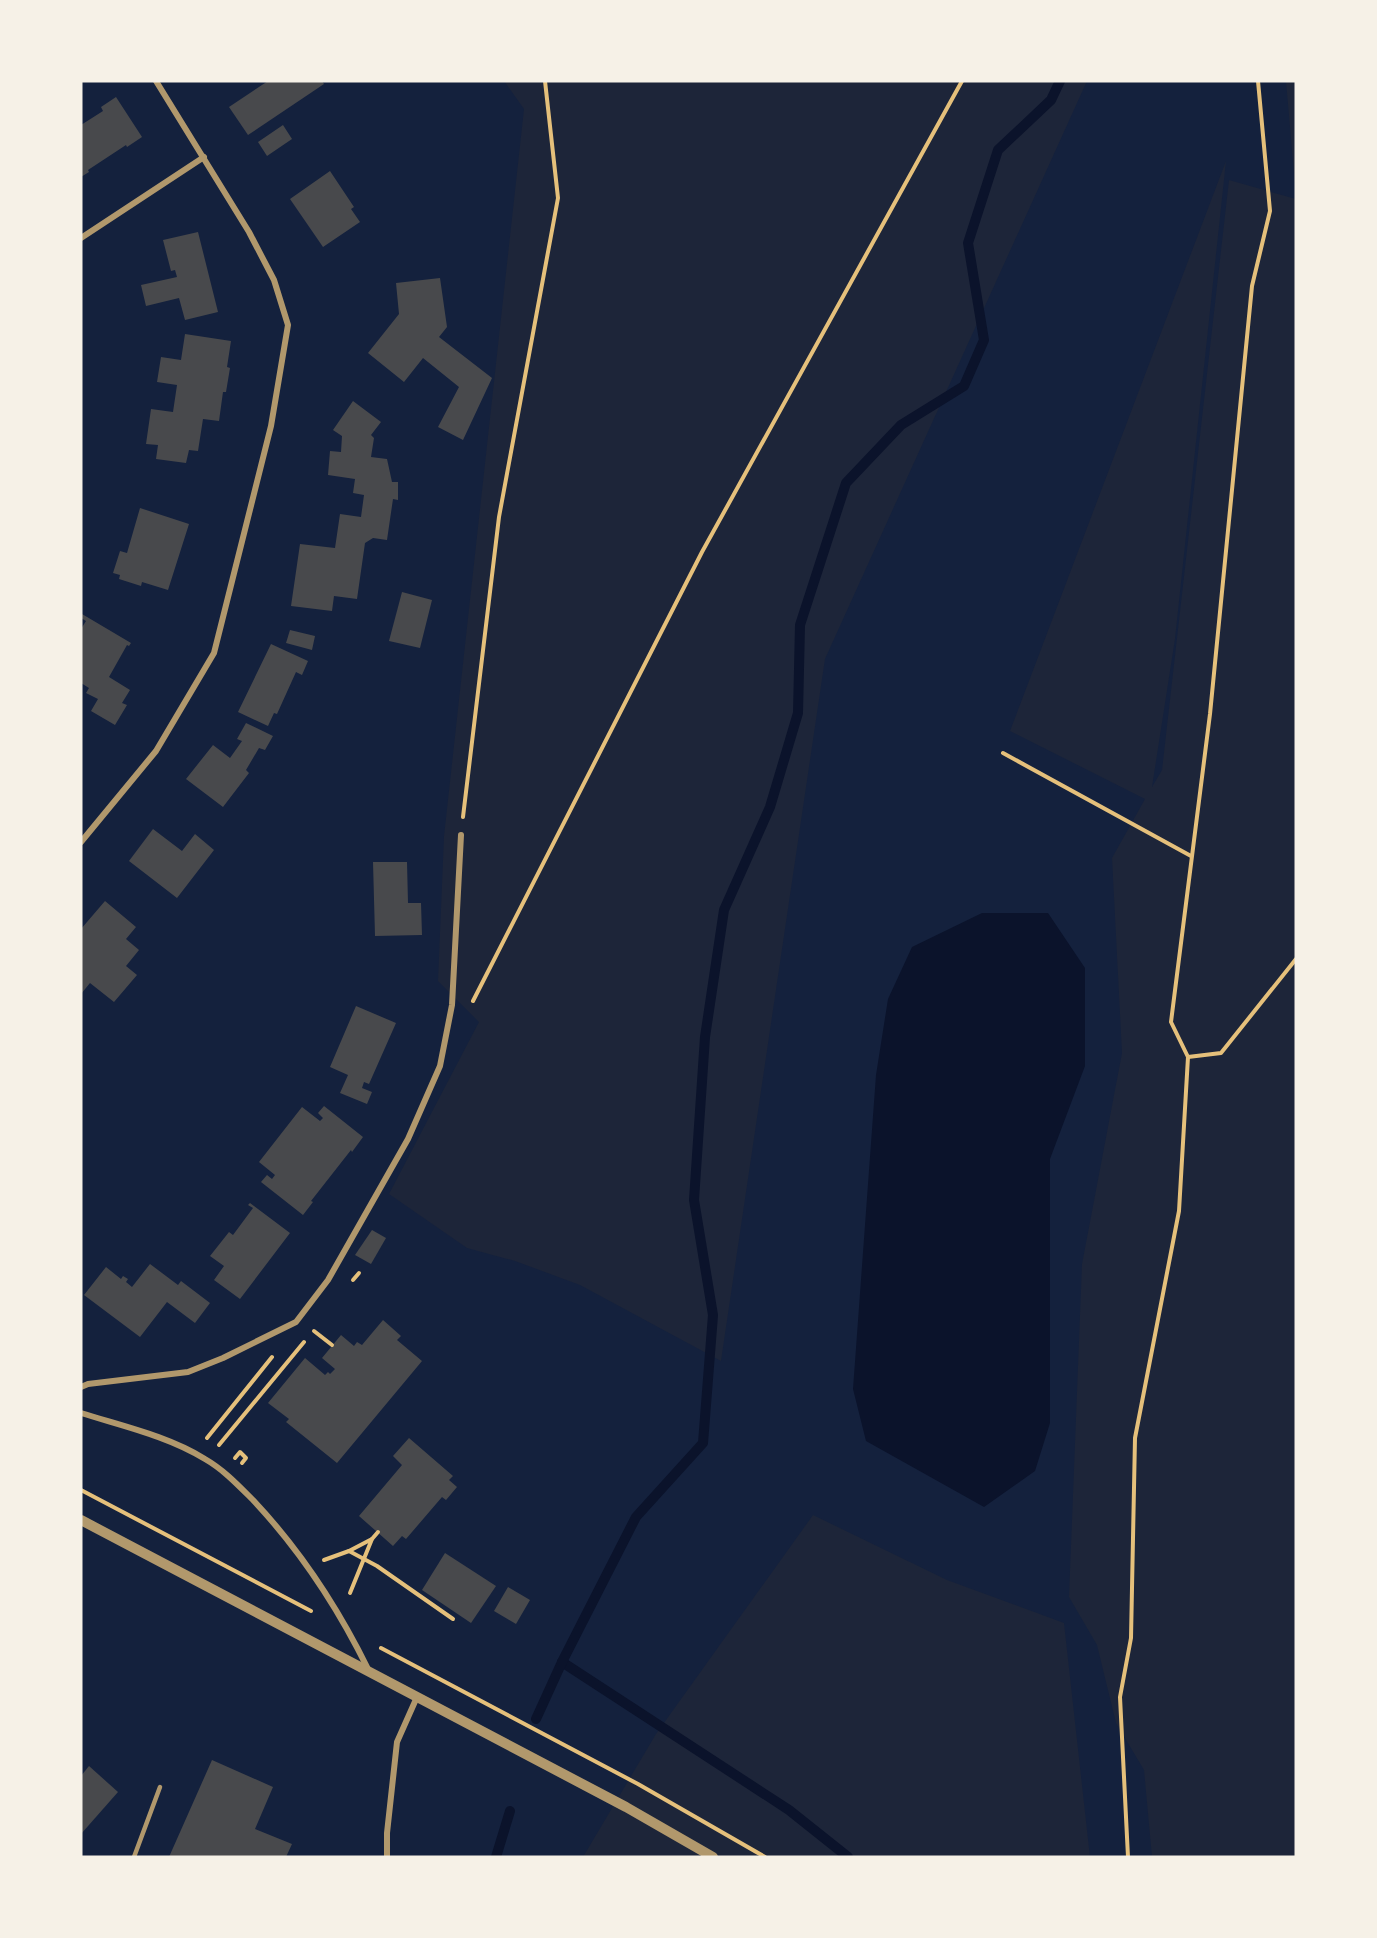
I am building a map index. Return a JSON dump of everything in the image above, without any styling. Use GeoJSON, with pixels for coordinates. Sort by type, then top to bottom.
{"type":"FeatureCollection","features":[{"type":"Feature","properties":{"kind":"street"},"geometry":{"type":"LineString","coordinates":[[81,842],[156,751],[214,653],[272,426],[288,325],[274,280],[249,232],[156,81]]}},
{"type":"Feature","properties":{"kind":"street"},"geometry":{"type":"LineString","coordinates":[[81,238],[204,157]]}},
{"type":"Feature","properties":{"kind":"street"},"geometry":{"type":"LineString","coordinates":[[81,1387],[88,1384],[188,1372],[223,1358],[296,1322],[328,1280],[408,1139],[440,1066],[452,1005],[461,835]]}},
{"type":"Feature","properties":{"kind":"street"},"geometry":{"type":"LineString","coordinates":[[81,1413],[148,1434],[207,1460],[232,1478],[274,1522],[307,1566],[349,1631],[369,1672]]}},
{"type":"Feature","properties":{"kind":"street"},"geometry":{"type":"LineString","coordinates":[[81,1520],[626,1807],[713,1857]]}},
{"type":"Feature","properties":{"kind":"street"},"geometry":{"type":"LineString","coordinates":[[387,1857],[387,1833],[398,1742],[417,1697]]}},
{"type":"Feature","properties":{"kind":"lane"},"geometry":{"type":"LineString","coordinates":[[134,1857],[160,1787]]}},
{"type":"Feature","properties":{"kind":"path"},"geometry":{"type":"LineString","coordinates":[[461,835],[499,517],[558,198],[545,81]]}},
{"type":"Feature","properties":{"kind":"path"},"geometry":{"type":"LineString","coordinates":[[472,1003],[702,552],[962,81]]}},
{"type":"Feature","properties":{"kind":"path"},"geometry":{"type":"LineString","coordinates":[[1128,1857],[1120,1697],[1131,1638],[1135,1438],[1179,1211],[1188,1057],[1170,1022],[1180,961],[1210,714],[1252,286],[1270,211],[1258,81]]}},
{"type":"Feature","properties":{"kind":"path"},"geometry":{"type":"LineString","coordinates":[[1003,753],[1191,856]]}},
{"type":"Feature","properties":{"kind":"path"},"geometry":{"type":"LineString","coordinates":[[1188,1057],[1221,1053],[1296,959]]}},
{"type":"Feature","properties":{"kind":"path"},"geometry":{"type":"LineString","coordinates":[[216,1427],[278,1350],[296,1322]]}},
{"type":"Feature","properties":{"kind":"path"},"geometry":{"type":"LineString","coordinates":[[207,1460],[314,1330],[332,1345]]}},
{"type":"Feature","properties":{"kind":"path"},"geometry":{"type":"LineString","coordinates":[[81,1490],[638,1784],[765,1857]]}},
{"type":"Feature","properties":{"kind":"path"},"geometry":{"type":"LineString","coordinates":[[337,1611],[349,1596],[372,1539],[378,1532]]}},
{"type":"Feature","properties":{"kind":"path"},"geometry":{"type":"LineString","coordinates":[[307,1566],[349,1551],[372,1539]]}},
{"type":"Feature","properties":{"kind":"path"},"geometry":{"type":"LineString","coordinates":[[349,1551],[365,1558],[453,1619]]}},
{"type":"Feature","properties":{"kind":"shaded area"},"geometry":{"type":"Polygon","coordinates":[[[504,81],[1087,81],[825,659],[721,1361],[580,1285],[515,1261],[467,1248],[389,1194],[479,1022],[438,981],[444,836],[524,109],[504,81]]]}},
{"type":"Feature","properties":{"kind":"shaded area"},"geometry":{"type":"Polygon","coordinates":[[[1286,81],[1296,81],[1296,197],[1286,81]]]}},
{"type":"Feature","properties":{"kind":"shaded area"},"geometry":{"type":"Polygon","coordinates":[[[1226,161],[1175,639],[1152,787],[1162,770],[1229,180],[1296,199],[1296,1857],[1152,1857],[1144,1770],[1116,1723],[1097,1645],[1069,1597],[1082,1264],[1122,1053],[1112,858],[1145,799],[1010,731],[1226,161]]]}},
{"type":"Feature","properties":{"kind":"shaded area"},"geometry":{"type":"Polygon","coordinates":[[[982,913],[1048,913],[1085,968],[1085,1066],[1050,1159],[1050,1423],[1035,1471],[984,1507],[866,1441],[853,1389],[876,1075],[888,999],[912,947],[982,913]]]}},
{"type":"Feature","properties":{"kind":"shaded area"},"geometry":{"type":"Polygon","coordinates":[[[813,1515],[947,1580],[1064,1623],[1090,1857],[583,1857],[656,1734],[813,1515]]]}},
{"type":"Feature","properties":{"kind":"building"},"geometry":{"type":"Polygon","coordinates":[[[268,81],[322,81],[324,84],[248,135],[229,107],[268,81]]]}},
{"type":"Feature","properties":{"kind":"building"},"geometry":{"type":"Polygon","coordinates":[[[116,97],[142,137],[127,147],[126,145],[81,177],[81,125],[103,111],[101,107],[116,97]]]}},
{"type":"Feature","properties":{"kind":"building"},"geometry":{"type":"Polygon","coordinates":[[[283,125],[292,139],[267,156],[258,142],[283,125]]]}},
{"type":"Feature","properties":{"kind":"building"},"geometry":{"type":"Polygon","coordinates":[[[330,171],[354,207],[351,209],[360,222],[323,247],[290,199],[330,171]]]}},
{"type":"Feature","properties":{"kind":"building"},"geometry":{"type":"Polygon","coordinates":[[[198,232],[218,312],[185,320],[179,298],[146,306],[141,285],[177,277],[175,270],[171,271],[163,240],[198,232]]]}},
{"type":"Feature","properties":{"kind":"building"},"geometry":{"type":"Polygon","coordinates":[[[440,278],[447,327],[439,337],[492,378],[463,440],[438,427],[459,387],[423,358],[404,382],[368,353],[399,314],[396,283],[440,278]]]}},
{"type":"Feature","properties":{"kind":"building"},"geometry":{"type":"Polygon","coordinates":[[[185,334],[231,341],[227,367],[230,368],[226,392],[223,392],[219,421],[203,419],[198,451],[189,450],[186,463],[156,459],[158,445],[146,444],[151,409],[173,412],[177,385],[157,382],[161,357],[181,360],[185,334]]]}},
{"type":"Feature","properties":{"kind":"building"},"geometry":{"type":"Polygon","coordinates":[[[353,401],[381,422],[371,435],[374,438],[371,457],[387,459],[392,482],[398,482],[398,500],[393,499],[387,540],[373,538],[365,543],[357,599],[334,596],[332,611],[291,606],[300,544],[335,548],[340,514],[361,517],[364,495],[353,493],[355,479],[328,475],[330,451],[341,452],[342,436],[333,430],[353,401]]]}},
{"type":"Feature","properties":{"kind":"building"},"geometry":{"type":"Polygon","coordinates":[[[140,508],[189,524],[168,590],[142,582],[141,586],[119,579],[120,575],[113,573],[120,551],[127,553],[140,508]]]}},
{"type":"Feature","properties":{"kind":"building"},"geometry":{"type":"Polygon","coordinates":[[[402,592],[432,600],[420,648],[389,641],[402,592]]]}},
{"type":"Feature","properties":{"kind":"building"},"geometry":{"type":"Polygon","coordinates":[[[82,614],[131,643],[127,645],[109,677],[130,690],[122,703],[127,705],[115,725],[91,711],[98,699],[86,693],[89,688],[81,683],[81,629],[86,621],[81,618],[82,614]]]}},
{"type":"Feature","properties":{"kind":"building"},"geometry":{"type":"Polygon","coordinates":[[[290,630],[315,636],[312,650],[286,643],[290,630]]]}},
{"type":"Feature","properties":{"kind":"building"},"geometry":{"type":"Polygon","coordinates":[[[271,644],[308,661],[302,675],[296,672],[277,714],[274,713],[268,726],[238,712],[271,644]]]}},
{"type":"Feature","properties":{"kind":"building"},"geometry":{"type":"Polygon","coordinates":[[[246,723],[273,736],[265,750],[259,748],[246,770],[249,773],[223,807],[186,779],[213,745],[230,758],[242,741],[237,739],[246,723]]]}},
{"type":"Feature","properties":{"kind":"building"},"geometry":{"type":"Polygon","coordinates":[[[153,829],[182,851],[195,834],[214,850],[177,898],[129,861],[153,829]]]}},
{"type":"Feature","properties":{"kind":"building"},"geometry":{"type":"Polygon","coordinates":[[[373,862],[407,862],[408,903],[421,903],[422,935],[375,936],[373,862]]]}},
{"type":"Feature","properties":{"kind":"building"},"geometry":{"type":"Polygon","coordinates":[[[105,901],[136,927],[126,939],[139,950],[126,966],[137,975],[114,1002],[90,983],[81,994],[81,929],[105,901]]]}},
{"type":"Feature","properties":{"kind":"building"},"geometry":{"type":"Polygon","coordinates":[[[356,1006],[396,1023],[369,1084],[364,1082],[362,1088],[372,1092],[367,1104],[340,1093],[348,1075],[330,1067],[356,1006]]]}},
{"type":"Feature","properties":{"kind":"building"},"geometry":{"type":"Polygon","coordinates":[[[324,1106],[363,1137],[311,1201],[313,1202],[303,1215],[261,1182],[267,1175],[272,1179],[275,1175],[259,1162],[302,1107],[320,1121],[323,1118],[318,1113],[324,1106]]]}},
{"type":"Feature","properties":{"kind":"building"},"geometry":{"type":"Polygon","coordinates":[[[250,1203],[290,1233],[240,1299],[214,1280],[224,1266],[210,1256],[229,1232],[233,1235],[253,1208],[248,1205],[250,1203]]]}},
{"type":"Feature","properties":{"kind":"building"},"geometry":{"type":"Polygon","coordinates":[[[372,1230],[386,1238],[371,1264],[355,1255],[372,1230]]]}},
{"type":"Feature","properties":{"kind":"building"},"geometry":{"type":"Polygon","coordinates":[[[150,1264],[178,1285],[181,1281],[210,1303],[195,1323],[167,1302],[140,1337],[84,1295],[106,1267],[121,1279],[123,1276],[128,1279],[126,1282],[132,1287],[150,1264]]]}},
{"type":"Feature","properties":{"kind":"building"},"geometry":{"type":"Polygon","coordinates":[[[383,1320],[401,1336],[397,1340],[422,1361],[337,1463],[286,1422],[289,1419],[268,1403],[305,1358],[325,1375],[328,1372],[330,1374],[335,1369],[322,1358],[341,1335],[354,1346],[357,1342],[362,1345],[383,1320]]]}},
{"type":"Feature","properties":{"kind":"building"},"geometry":{"type":"Polygon","coordinates":[[[409,1438],[453,1476],[449,1480],[457,1487],[446,1500],[442,1497],[406,1539],[402,1536],[393,1546],[359,1516],[402,1465],[393,1456],[409,1438]]]}},
{"type":"Feature","properties":{"kind":"building"},"geometry":{"type":"Polygon","coordinates":[[[445,1553],[496,1586],[471,1623],[422,1590],[445,1553]]]}},
{"type":"Feature","properties":{"kind":"building"},"geometry":{"type":"Polygon","coordinates":[[[508,1587],[530,1600],[516,1624],[494,1611],[508,1587]]]}},
{"type":"Feature","properties":{"kind":"building"},"geometry":{"type":"Polygon","coordinates":[[[212,1760],[273,1787],[255,1829],[292,1844],[286,1857],[169,1857],[212,1760]]]}},
{"type":"Feature","properties":{"kind":"building"},"geometry":{"type":"Polygon","coordinates":[[[89,1766],[118,1792],[81,1834],[81,1776],[89,1766]]]}},
{"type":"Feature","properties":{"kind":"waterway"},"geometry":{"type":"LineString","coordinates":[[536,1719],[562,1662],[636,1517],[703,1443],[713,1315],[694,1200],[705,1037],[724,910],[770,807],[798,713],[800,625],[846,483],[901,425],[964,386],[984,340],[968,243],[998,150],[1051,100],[1060,81]]}},
{"type":"Feature","properties":{"kind":"waterway"},"geometry":{"type":"LineString","coordinates":[[562,1662],[789,1810],[848,1857]]}},
{"type":"Feature","properties":{"kind":"waterway"},"geometry":{"type":"LineString","coordinates":[[496,1857],[510,1811]]}}]}
